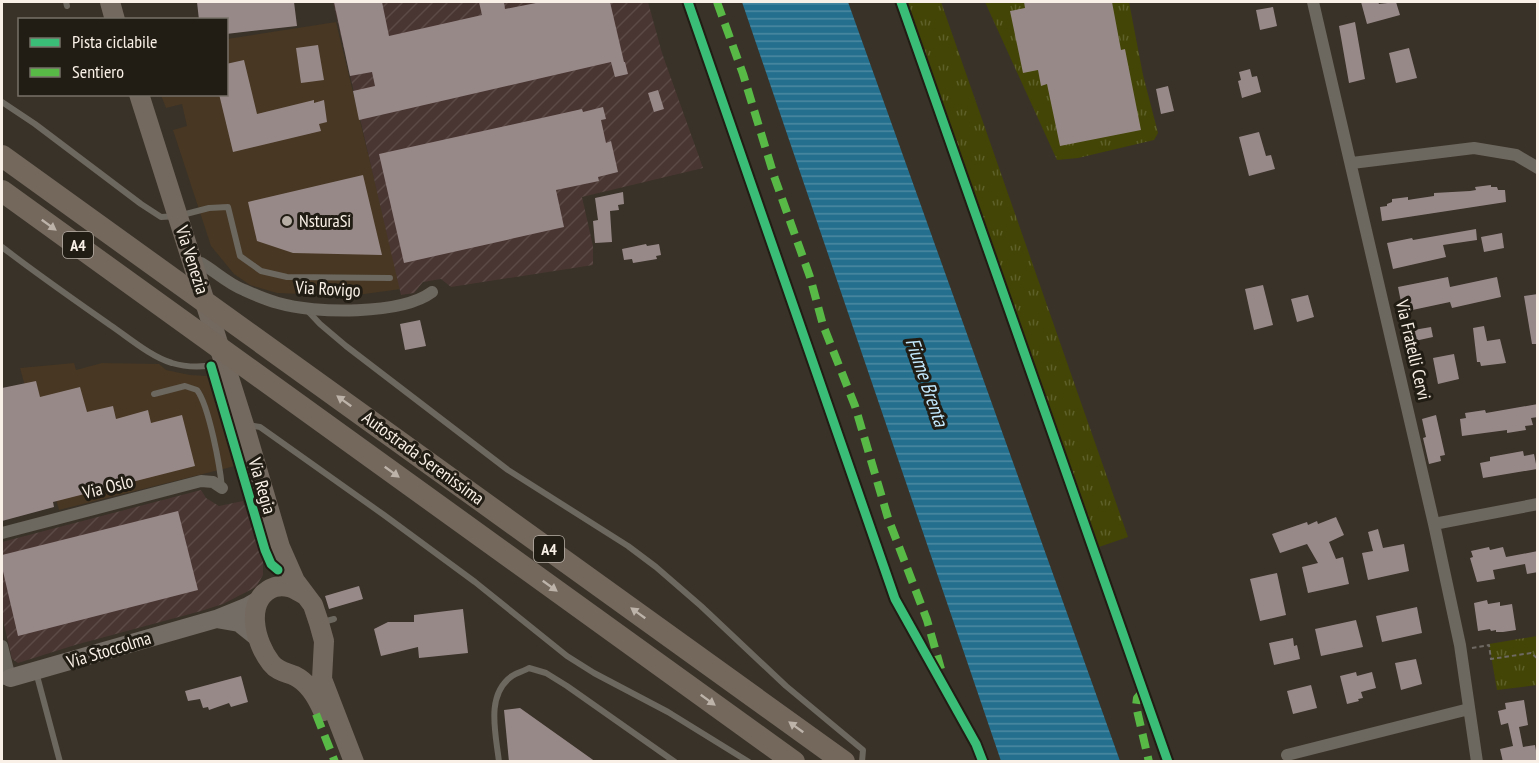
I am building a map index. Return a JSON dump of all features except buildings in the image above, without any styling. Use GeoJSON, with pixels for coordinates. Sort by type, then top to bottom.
{"type":"FeatureCollection","features":[{"type":"Feature","properties":{"kind":"highway","name":"Autostrada Serenissima"},"geometry":{"type":"LineString","coordinates":[[2,156],[844,762]]}},
{"type":"Feature","properties":{"kind":"highway","name":"Autostrada Serenissima"},"geometry":{"type":"LineString","coordinates":[[2,191],[794,762]]}},
{"type":"Feature","properties":{"kind":"main road"},"geometry":{"type":"LineString","coordinates":[[110,2],[114,18]]}},
{"type":"Feature","properties":{"kind":"main road","name":"Via Venezia"},"geometry":{"type":"LineString","coordinates":[[140,96],[244,424]]}},
{"type":"Feature","properties":{"kind":"main road","name":"Via Regia"},"geometry":{"type":"LineString","coordinates":[[244,424],[280,547],[295,581],[327,621],[322,657],[322,679],[354,762]]}},
{"type":"Feature","properties":{"kind":"main road","name":"Via Regia"},"geometry":{"type":"LineString","coordinates":[[280,547],[278,570],[255,616],[259,639],[271,664],[284,673],[303,681],[317,698],[342,762]]}},
{"type":"Feature","properties":{"kind":"main road"},"geometry":{"type":"LineString","coordinates":[[265,594],[278,586],[288,586],[305,595]]}},
{"type":"Feature","properties":{"kind":"main road"},"geometry":{"type":"LineString","coordinates":[[293,675],[315,667],[322,657]]}},
{"type":"Feature","properties":{"kind":"street","name":"Via Fratelli Cervi"},"geometry":{"type":"LineString","coordinates":[[1313,2],[1434,524],[1460,645],[1477,762]]}},
{"type":"Feature","properties":{"kind":"street"},"geometry":{"type":"LineString","coordinates":[[1352,163],[1474,148],[1516,155],[1538,168]]}},
{"type":"Feature","properties":{"kind":"street","name":"Via Rovigo"},"geometry":{"type":"LineString","coordinates":[[194,265],[201,263],[241,289],[278,303],[305,308],[340,311],[390,307],[418,301],[432,292]]}},
{"type":"Feature","properties":{"kind":"street","name":"Via Oslo"},"geometry":{"type":"LineString","coordinates":[[2,532],[201,481],[213,482],[222,488]]}},
{"type":"Feature","properties":{"kind":"street"},"geometry":{"type":"LineString","coordinates":[[1434,524],[1538,504]]}},
{"type":"Feature","properties":{"kind":"street","name":"Via Stoccolma"},"geometry":{"type":"LineString","coordinates":[[6,679],[216,619],[248,606],[265,594]]}},
{"type":"Feature","properties":{"kind":"street"},"geometry":{"type":"LineString","coordinates":[[216,619],[239,623],[259,639]]}},
{"type":"Feature","properties":{"kind":"street"},"geometry":{"type":"LineString","coordinates":[[2,646],[6,679]]}},
{"type":"Feature","properties":{"kind":"street"},"geometry":{"type":"LineString","coordinates":[[1287,755],[1469,709]]}},
{"type":"Feature","properties":{"kind":"lane"},"geometry":{"type":"LineString","coordinates":[[2,102],[161,217],[177,216],[209,208],[228,207],[240,256],[261,271],[287,277],[390,278]]}},
{"type":"Feature","properties":{"kind":"lane"},"geometry":{"type":"LineString","coordinates":[[2,247],[72,299],[170,363],[185,366],[211,366],[225,363]]}},
{"type":"Feature","properties":{"kind":"lane"},"geometry":{"type":"LineString","coordinates":[[305,308],[337,339],[508,470],[628,546],[656,567],[786,686],[863,750],[862,762]]}},
{"type":"Feature","properties":{"kind":"lane"},"geometry":{"type":"LineString","coordinates":[[154,394],[185,386],[197,390],[203,402],[220,465],[222,488]]}},
{"type":"Feature","properties":{"kind":"lane"},"geometry":{"type":"LineString","coordinates":[[244,424],[260,427],[384,514],[475,582],[567,656],[594,674],[668,712],[749,762]]}},
{"type":"Feature","properties":{"kind":"lane"},"geometry":{"type":"LineString","coordinates":[[499,762],[493,712],[496,696],[510,677],[529,668],[546,673],[567,686],[675,762]]}},
{"type":"Feature","properties":{"kind":"lane"},"geometry":{"type":"LineString","coordinates":[[36,672],[60,762]]}},
{"type":"Feature","properties":{"kind":"path"},"geometry":{"type":"LineString","coordinates":[[1460,645],[1469,642],[1471,648],[1489,645],[1491,659],[1530,653],[1538,659]]}},
{"type":"Feature","properties":{"kind":"shaded area"},"geometry":{"type":"Polygon","coordinates":[[[333,2],[648,2],[662,53],[703,168],[582,197],[593,246],[593,265],[451,287],[441,279],[423,282],[414,293],[401,295],[333,2]]]}},
{"type":"Feature","properties":{"kind":"shaded area"},"geometry":{"type":"Polygon","coordinates":[[[336,22],[401,289],[350,296],[277,293],[250,285],[234,274],[211,246],[173,130],[187,126],[182,104],[166,108],[161,96],[228,96],[228,39],[336,22]]]}},
{"type":"Feature","properties":{"kind":"shaded area"},"geometry":{"type":"Polygon","coordinates":[[[74,363],[76,370],[102,363],[159,364],[166,370],[207,376],[235,466],[59,510],[20,368],[74,363]]]}},
{"type":"Feature","properties":{"kind":"shaded area"},"geometry":{"type":"Polygon","coordinates":[[[201,490],[206,498],[219,506],[243,501],[263,559],[263,575],[256,587],[223,604],[201,611],[18,663],[12,659],[2,616],[2,542],[201,490]]]}},
{"type":"Feature","properties":{"kind":"green space"},"geometry":{"type":"Polygon","coordinates":[[[901,2],[941,2],[1128,537],[1093,549],[901,2]]]}},
{"type":"Feature","properties":{"kind":"green space"},"geometry":{"type":"Polygon","coordinates":[[[985,2],[1129,2],[1143,75],[1158,133],[1154,140],[1078,158],[1057,160],[985,2]]]}},
{"type":"Feature","properties":{"kind":"green space"},"geometry":{"type":"Polygon","coordinates":[[[1537,636],[1537,685],[1497,690],[1489,644],[1537,636]]]}},
{"type":"Feature","properties":{"kind":"water","name":"Fiume Brenta"},"geometry":{"type":"Polygon","coordinates":[[[742,2],[848,2],[1120,761],[1001,761],[742,2]]]}},
{"type":"Feature","properties":{"kind":"marked path"},"geometry":{"type":"LineString","coordinates":[[717,2],[810,277],[823,325],[855,406],[888,518],[927,620],[941,669]]}},
{"type":"Feature","properties":{"kind":"marked path"},"geometry":{"type":"LineString","coordinates":[[1143,691],[1137,698],[1136,706],[1149,762]]}},
{"type":"Feature","properties":{"kind":"marked path"},"geometry":{"type":"LineString","coordinates":[[316,714],[335,762]]}},
{"type":"Feature","properties":{"kind":"cycle path"},"geometry":{"type":"LineString","coordinates":[[688,2],[895,599],[976,744],[983,762]]}},
{"type":"Feature","properties":{"kind":"cycle path"},"geometry":{"type":"LineString","coordinates":[[901,2],[1168,762]]}},
{"type":"Feature","properties":{"kind":"cycle path"},"geometry":{"type":"LineString","coordinates":[[211,366],[265,550],[271,564],[278,570]]}},
{"type":"Feature","properties":{"kind":"place","name":"NsturaSi"},"geometry":{"type":"Point","coordinates":[287,221]}}]}
